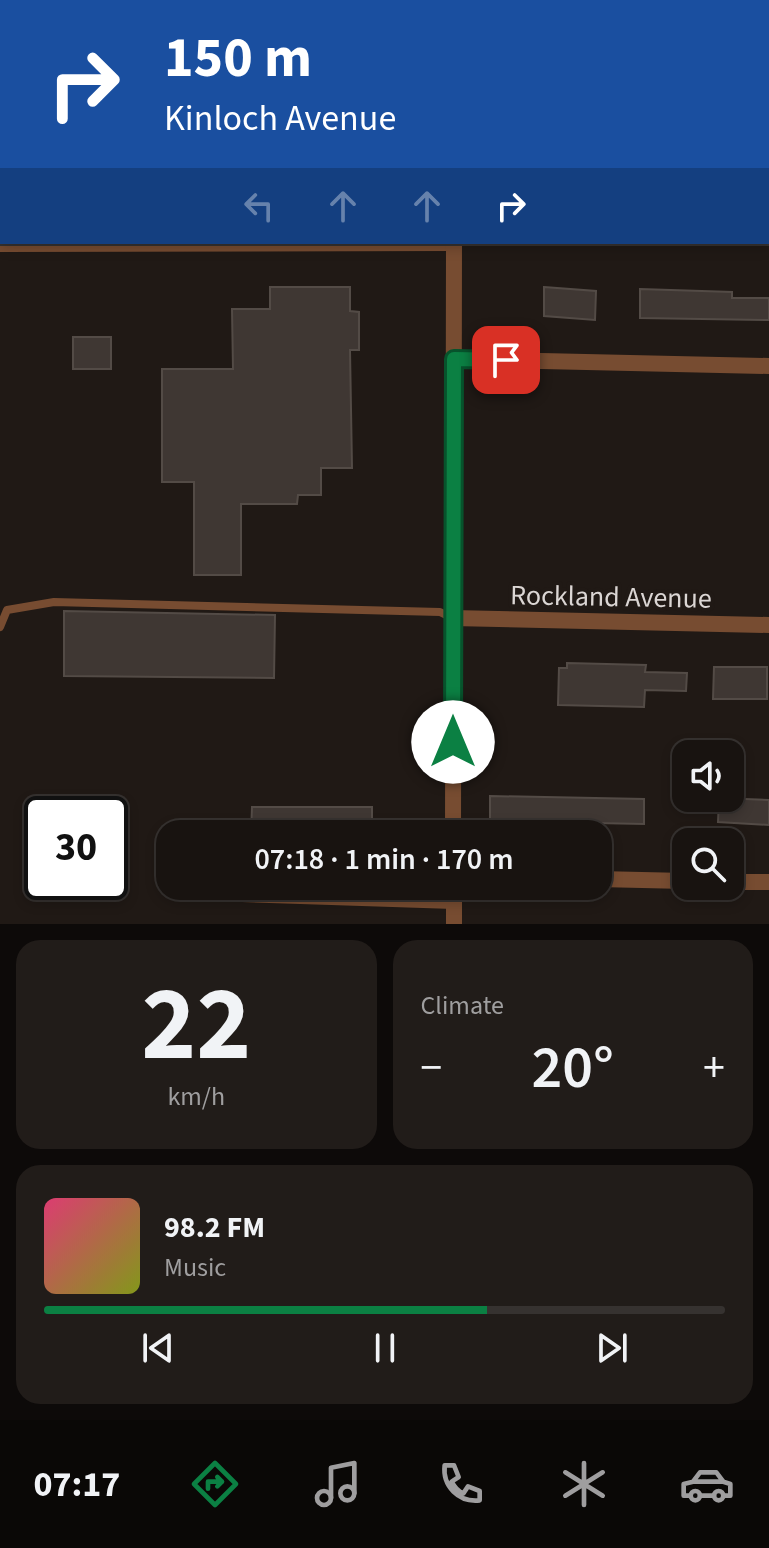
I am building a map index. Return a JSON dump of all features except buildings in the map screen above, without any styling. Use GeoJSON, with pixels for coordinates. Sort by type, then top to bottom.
{"type":"FeatureCollection","features":[{"type":"Feature","properties":{"kind":"street"},"geometry":{"type":"LineString","coordinates":[[453,820],[454,244]]}},
{"type":"Feature","properties":{"kind":"street"},"geometry":{"type":"LineString","coordinates":[[454,359],[769,366]]}},
{"type":"Feature","properties":{"kind":"street","name":"Rockland Avenue"},"geometry":{"type":"LineString","coordinates":[[452,618],[769,625]]}},
{"type":"Feature","properties":{"kind":"street"},"geometry":{"type":"LineString","coordinates":[[612,879],[672,881]]}},
{"type":"Feature","properties":{"kind":"street"},"geometry":{"type":"LineString","coordinates":[[744,882],[769,882]]}},
{"type":"Feature","properties":{"kind":"street"},"geometry":{"type":"LineString","coordinates":[[454,900],[454,924]]}},
{"type":"Feature","properties":{"kind":"lane"},"geometry":{"type":"LineString","coordinates":[[0,248],[454,244]]}},
{"type":"Feature","properties":{"kind":"lane"},"geometry":{"type":"LineString","coordinates":[[0,627],[7,610],[54,602],[440,612],[452,618]]}},
{"type":"Feature","properties":{"kind":"lane"},"geometry":{"type":"LineString","coordinates":[[303,900],[454,905]]}},
{"type":"Feature","properties":{"kind":"route"},"geometry":{"type":"LineString","coordinates":[[453,742],[454,359],[506,360]]}}]}
